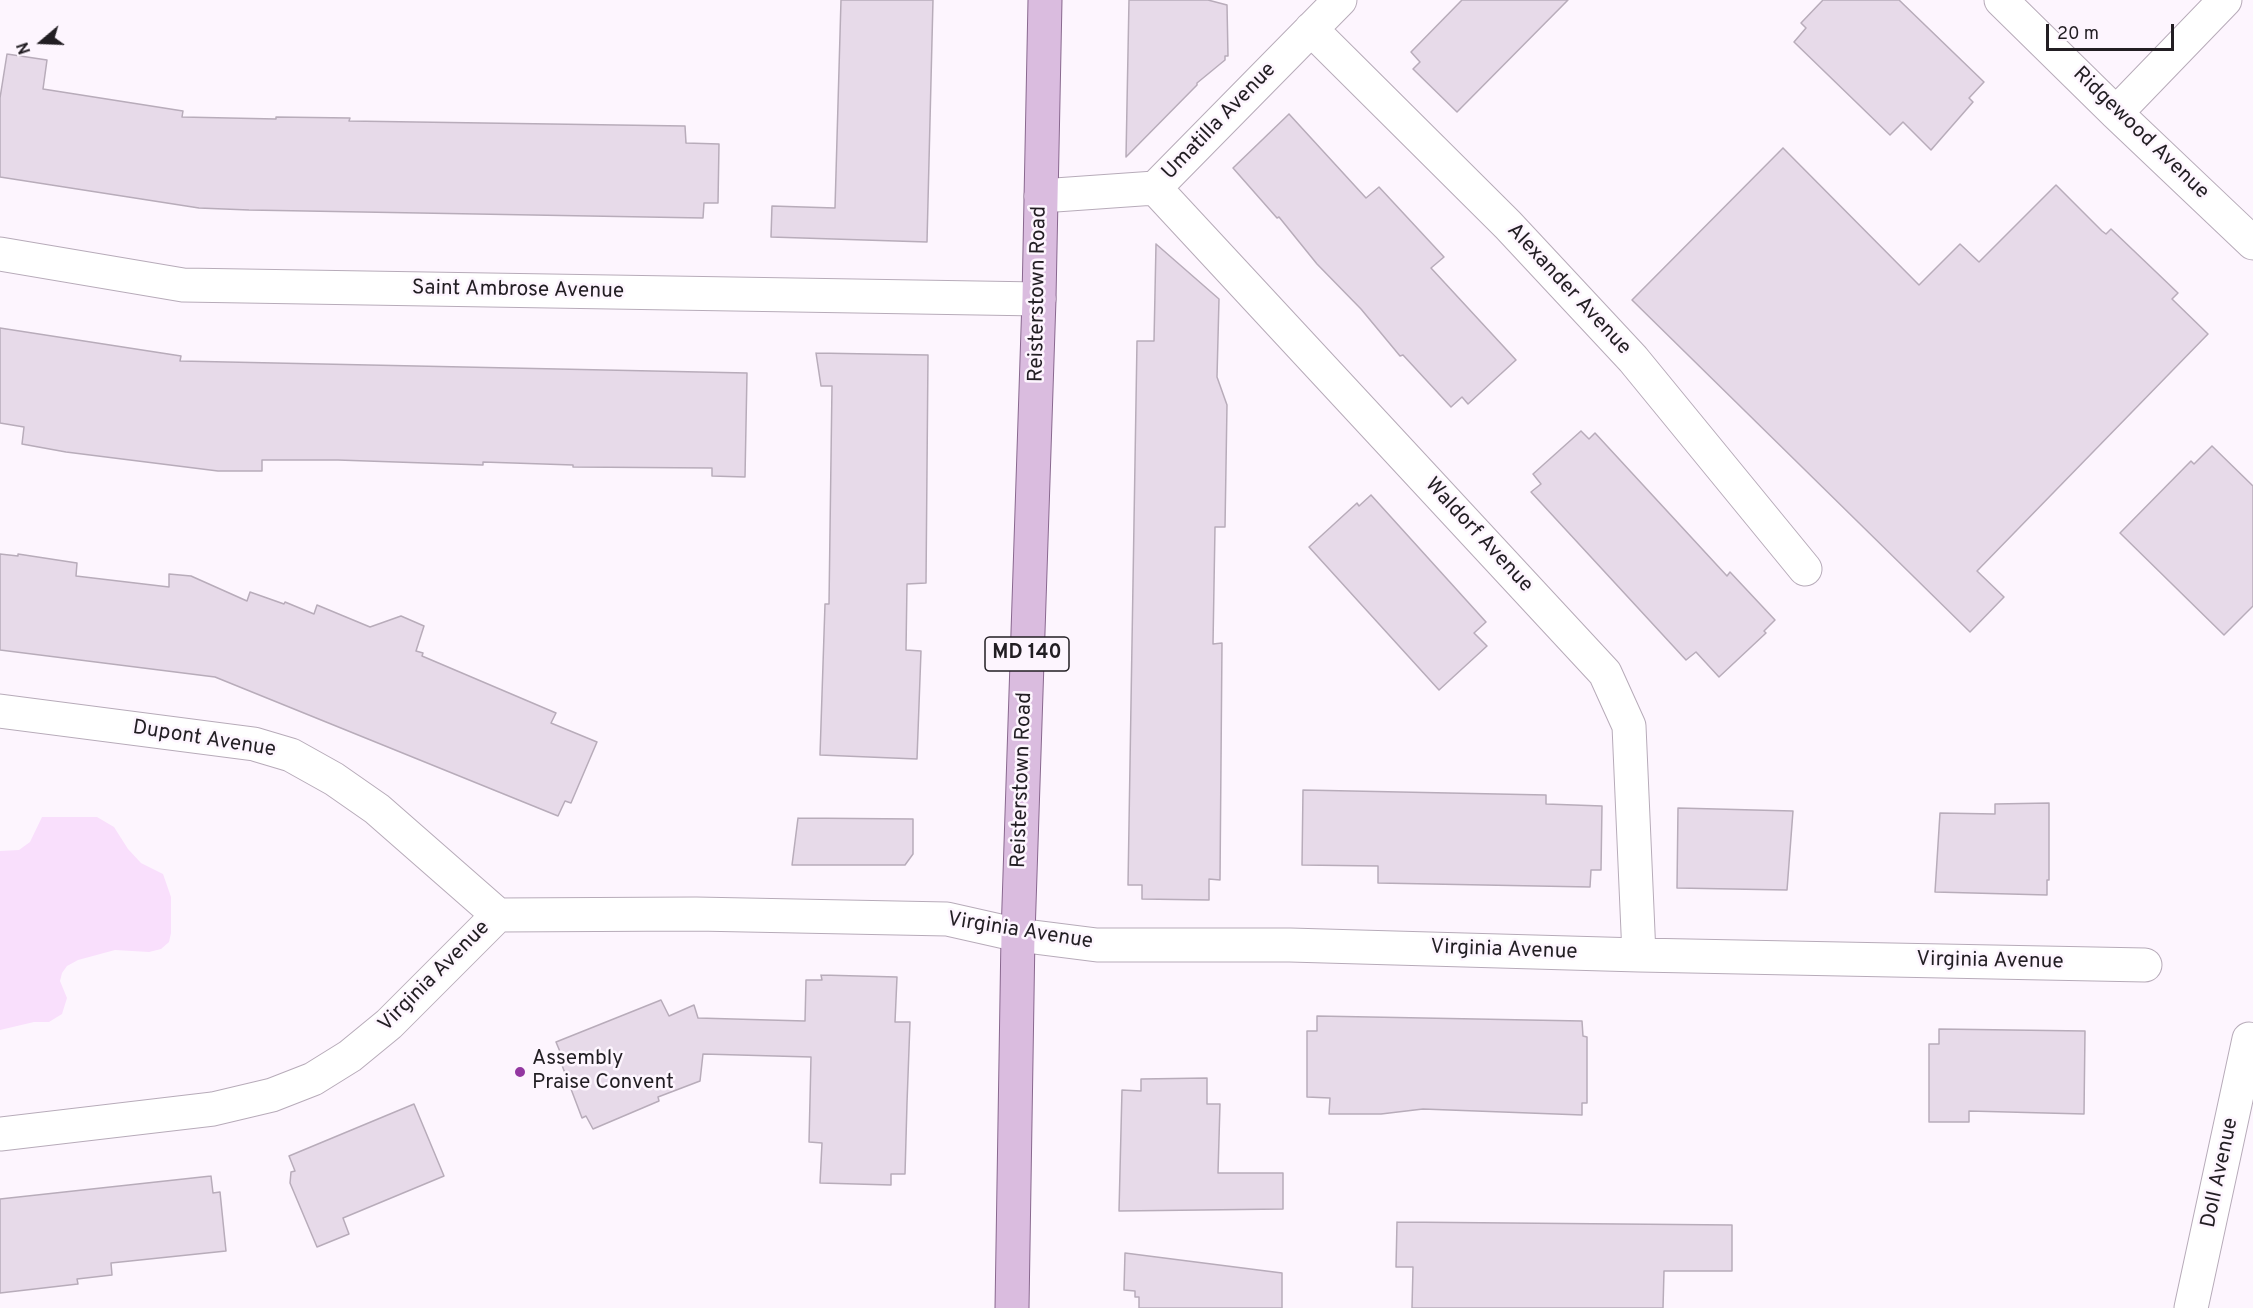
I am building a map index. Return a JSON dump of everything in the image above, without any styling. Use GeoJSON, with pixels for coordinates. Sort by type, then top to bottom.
{"type":"FeatureCollection","features":[{"type":"Feature","properties":{"kind":"main road","name":"Reisterstown Road"},"geometry":{"type":"LineString","coordinates":[[1012,1308],[1018,935],[1039,299],[1045,0]]}},
{"type":"Feature","properties":{"kind":"street","name":"Umatilla Avenue"},"geometry":{"type":"LineString","coordinates":[[1041,196],[1155,188],[1340,0]]}},
{"type":"Feature","properties":{"kind":"street","name":"Ridgewood Avenue"},"geometry":{"type":"LineString","coordinates":[[2001,0],[2253,243]]}},
{"type":"Feature","properties":{"kind":"street"},"geometry":{"type":"LineString","coordinates":[[2116,113],[2225,0]]}},
{"type":"Feature","properties":{"kind":"street","name":"Alexander Avenue"},"geometry":{"type":"LineString","coordinates":[[1311,29],[1515,233],[1633,359],[1805,569]]}},
{"type":"Feature","properties":{"kind":"street","name":"Waldorf Avenue"},"geometry":{"type":"LineString","coordinates":[[1155,188],[1605,673],[1629,726],[1639,956]]}},
{"type":"Feature","properties":{"kind":"street","name":"Saint Ambrose Avenue"},"geometry":{"type":"LineString","coordinates":[[0,254],[183,285],[1039,299]]}},
{"type":"Feature","properties":{"kind":"street","name":"Dupont Avenue"},"geometry":{"type":"LineString","coordinates":[[0,711],[254,744],[291,755],[334,779],[377,809],[498,915]]}},
{"type":"Feature","properties":{"kind":"street","name":"Virginia Avenue"},"geometry":{"type":"LineString","coordinates":[[0,1134],[213,1109],[272,1095],[313,1079],[350,1056],[389,1024],[498,915],[696,914],[947,919],[1018,935],[1097,945],[1290,945],[1639,956],[2145,965]]}},
{"type":"Feature","properties":{"kind":"street","name":"Doll Avenue"},"geometry":{"type":"LineString","coordinates":[[2191,1308],[2249,1039]]}},
{"type":"Feature","properties":{"kind":"shaded area"},"geometry":{"type":"Polygon","coordinates":[[[42,817],[97,817],[114,827],[128,849],[141,863],[163,874],[171,897],[171,933],[169,942],[161,949],[149,952],[115,950],[78,960],[67,966],[60,981],[67,998],[62,1014],[49,1022],[34,1022],[0,1030],[0,851],[19,850],[30,842],[42,817]]]}},
{"type":"Feature","properties":{"kind":"building"},"geometry":{"type":"Polygon","coordinates":[[[841,0],[933,0],[927,242],[771,237],[772,206],[835,208],[841,0]]]}},
{"type":"Feature","properties":{"kind":"building"},"geometry":{"type":"Polygon","coordinates":[[[1129,0],[1208,0],[1227,5],[1228,56],[1225,56],[1225,60],[1197,83],[1126,157],[1129,0]]]}},
{"type":"Feature","properties":{"kind":"building"},"geometry":{"type":"Polygon","coordinates":[[[1462,0],[1568,0],[1457,112],[1413,69],[1420,62],[1411,52],[1462,0]]]}},
{"type":"Feature","properties":{"kind":"building"},"geometry":{"type":"Polygon","coordinates":[[[1823,0],[1899,0],[1984,82],[1969,98],[1973,102],[1931,150],[1903,122],[1890,135],[1794,42],[1806,28],[1801,23],[1823,0]]]}},
{"type":"Feature","properties":{"kind":"building"},"geometry":{"type":"Polygon","coordinates":[[[7,54],[47,60],[43,89],[183,111],[182,117],[350,118],[349,121],[685,126],[686,143],[719,144],[718,203],[704,203],[703,218],[249,210],[199,208],[0,177],[0,98],[7,54]]]}},
{"type":"Feature","properties":{"kind":"building"},"geometry":{"type":"Polygon","coordinates":[[[1289,114],[1366,198],[1379,187],[1444,257],[1431,268],[1516,360],[1468,404],[1462,397],[1451,407],[1403,355],[1400,356],[1361,309],[1317,264],[1279,217],[1277,218],[1233,168],[1289,114]]]}},
{"type":"Feature","properties":{"kind":"building"},"geometry":{"type":"Polygon","coordinates":[[[1783,148],[1919,285],[1960,244],[1979,262],[2056,185],[2102,231],[2106,234],[2111,229],[2178,293],[2172,299],[2208,334],[1977,571],[2004,597],[1970,632],[1632,300],[1783,148]]]}},
{"type":"Feature","properties":{"kind":"building"},"geometry":{"type":"Polygon","coordinates":[[[1156,244],[1219,299],[1217,377],[1227,405],[1225,527],[1215,527],[1213,644],[1222,643],[1220,880],[1209,879],[1209,900],[1142,899],[1142,885],[1128,885],[1137,341],[1154,341],[1156,244]]]}},
{"type":"Feature","properties":{"kind":"building"},"geometry":{"type":"Polygon","coordinates":[[[0,328],[181,356],[180,361],[747,373],[745,477],[712,476],[712,468],[573,467],[573,465],[483,462],[483,465],[338,460],[262,460],[262,471],[218,471],[66,452],[22,444],[24,427],[0,423],[0,328]]]}},
{"type":"Feature","properties":{"kind":"building"},"geometry":{"type":"Polygon","coordinates":[[[816,353],[928,355],[926,583],[907,584],[906,650],[921,651],[917,759],[820,755],[825,604],[829,604],[832,386],[821,386],[816,353]]]}},
{"type":"Feature","properties":{"kind":"building"},"geometry":{"type":"Polygon","coordinates":[[[1581,431],[1589,439],[1595,433],[1727,576],[1730,572],[1775,620],[1764,631],[1766,633],[1719,677],[1696,652],[1686,660],[1531,492],[1541,484],[1533,474],[1581,431]]]}},
{"type":"Feature","properties":{"kind":"building"},"geometry":{"type":"Polygon","coordinates":[[[2212,446],[2253,486],[2253,606],[2224,635],[2120,533],[2191,461],[2194,464],[2212,446]]]}},
{"type":"Feature","properties":{"kind":"building"},"geometry":{"type":"Polygon","coordinates":[[[1371,495],[1486,622],[1474,633],[1487,646],[1439,690],[1309,547],[1357,503],[1359,506],[1371,495]]]}},
{"type":"Feature","properties":{"kind":"building"},"geometry":{"type":"Polygon","coordinates":[[[0,554],[18,556],[18,554],[77,563],[76,576],[169,587],[169,574],[191,576],[247,601],[250,592],[284,604],[285,602],[314,614],[317,605],[370,627],[401,616],[424,626],[416,651],[423,653],[422,656],[556,713],[551,723],[597,742],[571,803],[565,801],[558,816],[215,677],[0,650],[0,554]]]}},
{"type":"Feature","properties":{"kind":"building"},"geometry":{"type":"Polygon","coordinates":[[[1303,790],[1546,795],[1546,804],[1602,806],[1601,870],[1591,870],[1590,887],[1378,883],[1378,866],[1302,865],[1303,790]]]}},
{"type":"Feature","properties":{"kind":"building"},"geometry":{"type":"Polygon","coordinates":[[[2049,803],[2047,895],[1935,892],[1940,813],[1995,814],[1995,804],[2049,803]]]}},
{"type":"Feature","properties":{"kind":"building"},"geometry":{"type":"Polygon","coordinates":[[[1678,808],[1793,811],[1787,890],[1677,888],[1678,808]]]}},
{"type":"Feature","properties":{"kind":"building"},"geometry":{"type":"Polygon","coordinates":[[[798,818],[913,819],[913,854],[905,865],[792,865],[798,818]]]}},
{"type":"Feature","properties":{"kind":"building"},"geometry":{"type":"Polygon","coordinates":[[[821,975],[897,977],[895,1022],[910,1022],[905,1174],[891,1174],[891,1185],[820,1183],[822,1143],[809,1142],[811,1057],[703,1054],[700,1081],[658,1097],[659,1101],[593,1129],[586,1116],[582,1118],[560,1060],[563,1059],[556,1042],[661,1000],[669,1016],[694,1005],[698,1018],[805,1021],[806,980],[822,980],[821,975]]]}},
{"type":"Feature","properties":{"kind":"building"},"geometry":{"type":"Polygon","coordinates":[[[1317,1016],[1582,1021],[1583,1036],[1587,1037],[1587,1103],[1582,1103],[1582,1115],[1423,1109],[1381,1114],[1329,1114],[1330,1098],[1307,1097],[1307,1031],[1317,1031],[1317,1016]]]}},
{"type":"Feature","properties":{"kind":"building"},"geometry":{"type":"Polygon","coordinates":[[[1939,1029],[2085,1031],[2084,1114],[1969,1111],[1969,1122],[1929,1122],[1929,1044],[1939,1044],[1939,1029]]]}},
{"type":"Feature","properties":{"kind":"building"},"geometry":{"type":"Polygon","coordinates":[[[1207,1078],[1207,1104],[1220,1104],[1218,1173],[1283,1173],[1283,1209],[1119,1211],[1122,1090],[1141,1091],[1141,1079],[1207,1078]]]}},
{"type":"Feature","properties":{"kind":"building"},"geometry":{"type":"Polygon","coordinates":[[[414,1104],[444,1176],[343,1218],[349,1234],[317,1247],[290,1183],[291,1172],[295,1171],[289,1156],[414,1104]]]}},
{"type":"Feature","properties":{"kind":"building"},"geometry":{"type":"Polygon","coordinates":[[[211,1176],[213,1193],[220,1192],[226,1251],[111,1263],[112,1275],[77,1279],[78,1284],[0,1293],[0,1199],[211,1176]]]}},
{"type":"Feature","properties":{"kind":"building"},"geometry":{"type":"Polygon","coordinates":[[[1397,1222],[1732,1225],[1732,1271],[1664,1271],[1663,1308],[1412,1308],[1413,1267],[1396,1267],[1397,1222]]]}},
{"type":"Feature","properties":{"kind":"building"},"geometry":{"type":"Polygon","coordinates":[[[1125,1253],[1282,1273],[1282,1308],[1139,1308],[1139,1297],[1135,1297],[1135,1291],[1124,1290],[1125,1253]]]}},
{"type":"Feature","properties":{"kind":"place","name":"Assembly Praise Convent"},"geometry":{"type":"Point","coordinates":[520,1072]}}]}
